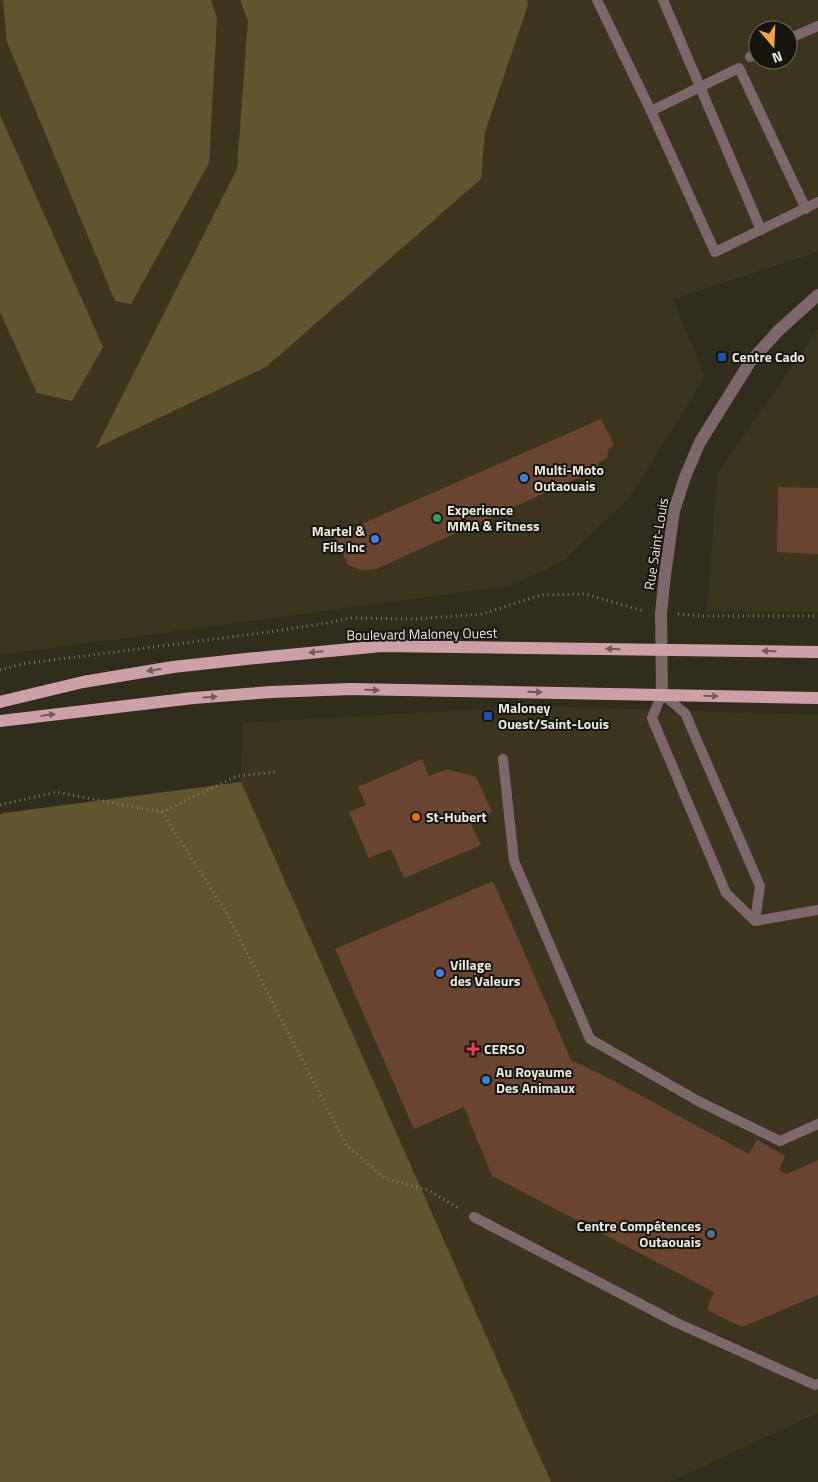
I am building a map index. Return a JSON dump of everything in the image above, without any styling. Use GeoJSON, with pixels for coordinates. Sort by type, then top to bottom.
{"type":"FeatureCollection","features":[{"type":"Feature","properties":{"kind":"main road","name":"Boulevard Maloney Ouest"},"geometry":{"type":"LineString","coordinates":[[0,702],[83,682],[173,667],[246,658],[382,646],[818,652]]}},
{"type":"Feature","properties":{"kind":"main road"},"geometry":{"type":"LineString","coordinates":[[0,721],[193,698],[351,689],[818,698]]}},
{"type":"Feature","properties":{"kind":"street","name":"Rue Saint-Louis"},"geometry":{"type":"LineString","coordinates":[[662,694],[661,613],[664,575],[674,511],[685,477],[700,442],[750,362],[778,331],[818,295]]}},
{"type":"Feature","properties":{"kind":"lane"},"geometry":{"type":"LineString","coordinates":[[597,0],[716,252],[818,202]]}},
{"type":"Feature","properties":{"kind":"lane"},"geometry":{"type":"LineString","coordinates":[[663,0],[761,230]]}},
{"type":"Feature","properties":{"kind":"lane"},"geometry":{"type":"LineString","coordinates":[[798,35],[818,26]]}},
{"type":"Feature","properties":{"kind":"lane"},"geometry":{"type":"LineString","coordinates":[[651,111],[739,68],[806,209]]}},
{"type":"Feature","properties":{"kind":"lane"},"geometry":{"type":"LineString","coordinates":[[662,694],[685,713],[760,886],[755,921],[726,893],[652,718],[662,694]]}},
{"type":"Feature","properties":{"kind":"lane"},"geometry":{"type":"LineString","coordinates":[[503,759],[514,861],[590,1039],[698,1101],[780,1141],[818,1124]]}},
{"type":"Feature","properties":{"kind":"lane"},"geometry":{"type":"LineString","coordinates":[[755,921],[818,910]]}},
{"type":"Feature","properties":{"kind":"lane"},"geometry":{"type":"LineString","coordinates":[[474,1217],[675,1322],[815,1385],[818,1384]]}},
{"type":"Feature","properties":{"kind":"path"},"geometry":{"type":"LineString","coordinates":[[0,670],[22,664],[269,632],[350,618],[416,619],[482,614],[541,595],[585,594],[637,610],[661,613],[703,616],[818,616]]}},
{"type":"Feature","properties":{"kind":"path"},"geometry":{"type":"LineString","coordinates":[[0,805],[56,792],[162,812],[237,776],[277,772]]}},
{"type":"Feature","properties":{"kind":"path"},"geometry":{"type":"LineString","coordinates":[[162,812],[226,912],[346,1145],[386,1179],[428,1190],[474,1217]]}},
{"type":"Feature","properties":{"kind":"shaded area"},"geometry":{"type":"Polygon","coordinates":[[[0,0],[818,0],[818,252],[673,299],[705,377],[629,498],[563,561],[509,586],[0,655],[0,0]]]}},
{"type":"Feature","properties":{"kind":"shaded area"},"geometry":{"type":"Polygon","coordinates":[[[3,0],[211,0],[217,18],[209,163],[131,304],[115,301],[7,42],[3,0]]]}},
{"type":"Feature","properties":{"kind":"shaded area"},"geometry":{"type":"Polygon","coordinates":[[[240,0],[527,0],[528,5],[485,132],[481,179],[266,367],[96,448],[237,169],[248,21],[240,0]]]}},
{"type":"Feature","properties":{"kind":"shaded area"},"geometry":{"type":"Polygon","coordinates":[[[0,115],[103,347],[72,401],[37,393],[0,312],[0,115]]]}},
{"type":"Feature","properties":{"kind":"shaded area"},"geometry":{"type":"Polygon","coordinates":[[[818,329],[818,612],[707,611],[717,474],[818,329]]]}},
{"type":"Feature","properties":{"kind":"shaded area"},"geometry":{"type":"Polygon","coordinates":[[[536,706],[818,715],[818,1413],[669,1482],[551,1482],[241,782],[243,723],[536,706]]]}},
{"type":"Feature","properties":{"kind":"shaded area"},"geometry":{"type":"Polygon","coordinates":[[[241,782],[551,1482],[0,1482],[0,815],[241,782]]]}},
{"type":"Feature","properties":{"kind":"building"},"geometry":{"type":"Polygon","coordinates":[[[601,419],[614,445],[609,448],[607,458],[599,462],[596,470],[376,569],[361,570],[348,565],[334,536],[601,419]]]}},
{"type":"Feature","properties":{"kind":"building"},"geometry":{"type":"Polygon","coordinates":[[[778,487],[818,488],[818,554],[777,552],[778,487]]]}},
{"type":"Feature","properties":{"kind":"building","name":"St-Hubert"},"geometry":{"type":"Polygon","coordinates":[[[422,759],[429,776],[447,769],[476,777],[492,812],[470,822],[481,845],[404,878],[391,849],[369,858],[349,812],[366,805],[358,787],[422,759]]]}},
{"type":"Feature","properties":{"kind":"building"},"geometry":{"type":"Polygon","coordinates":[[[493,881],[571,1060],[749,1154],[757,1140],[785,1156],[779,1170],[787,1174],[818,1160],[818,1295],[742,1327],[707,1310],[714,1292],[492,1176],[464,1107],[414,1129],[335,949],[493,881]]]}},
{"type":"Feature","properties":{"kind":"place","name":"Centre Cado"},"geometry":{"type":"Point","coordinates":[722,357]}},
{"type":"Feature","properties":{"kind":"place","name":"Multi-Moto Outaouais"},"geometry":{"type":"Point","coordinates":[524,478]}},
{"type":"Feature","properties":{"kind":"place","name":"Experience MMA & Fitness"},"geometry":{"type":"Point","coordinates":[437,518]}},
{"type":"Feature","properties":{"kind":"place","name":"Martel & Fils Inc"},"geometry":{"type":"Point","coordinates":[375,539]}},
{"type":"Feature","properties":{"kind":"place","name":"Maloney Ouest/Saint-Louis"},"geometry":{"type":"Point","coordinates":[488,716]}},
{"type":"Feature","properties":{"kind":"place","name":"St-Hubert"},"geometry":{"type":"Point","coordinates":[416,817]}},
{"type":"Feature","properties":{"kind":"place","name":"Village des Valeurs"},"geometry":{"type":"Point","coordinates":[440,973]}},
{"type":"Feature","properties":{"kind":"place","name":"CERSO"},"geometry":{"type":"Point","coordinates":[473,1049]}},
{"type":"Feature","properties":{"kind":"place","name":"Au Royaume Des Animaux"},"geometry":{"type":"Point","coordinates":[486,1080]}},
{"type":"Feature","properties":{"kind":"place","name":"Centre Compétences Outaouais"},"geometry":{"type":"Point","coordinates":[711,1234]}}]}
